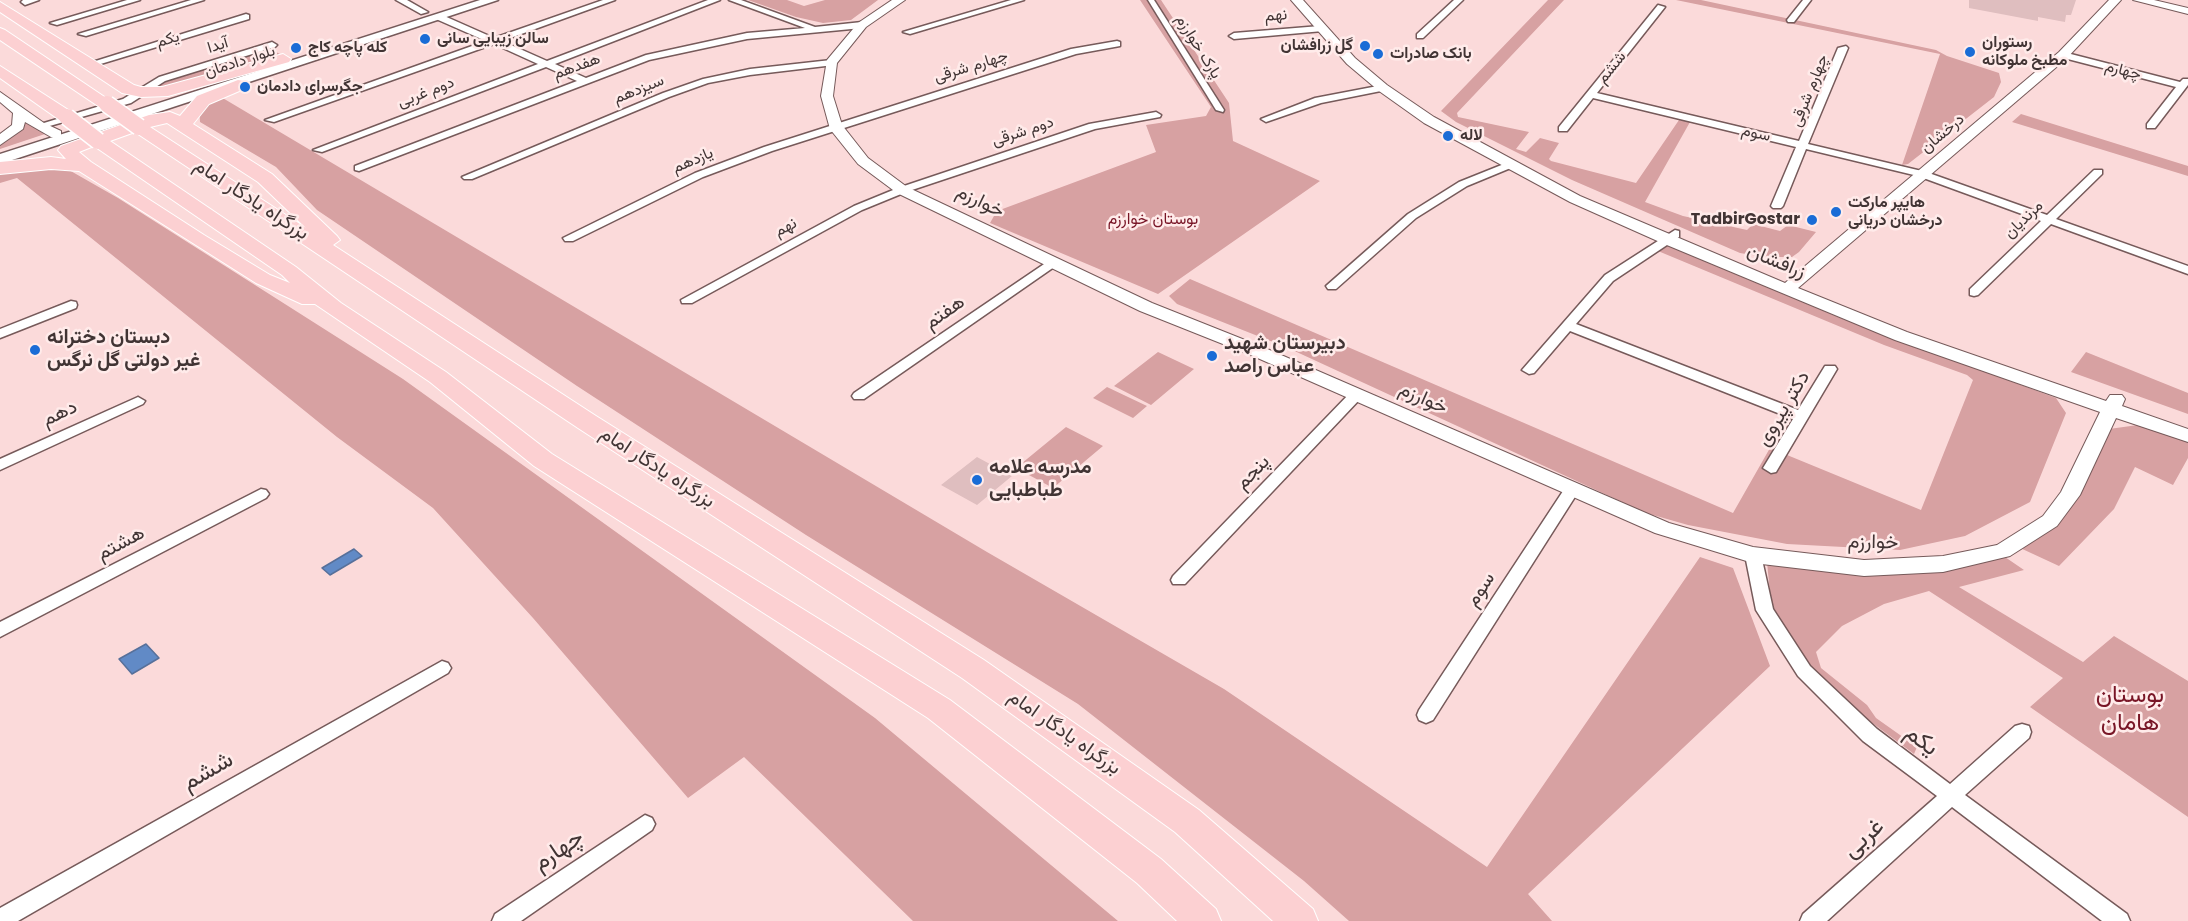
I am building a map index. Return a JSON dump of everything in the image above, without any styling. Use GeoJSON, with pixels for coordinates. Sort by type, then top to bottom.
{"type":"FeatureCollection","features":[{"type":"Feature","properties":{"kind":"highway"},"geometry":{"type":"LineString","coordinates":[[1,6],[128,88],[141,92],[162,92],[278,65]]}},
{"type":"Feature","properties":{"kind":"highway","name":"بزرگراه یادگار امام"},"geometry":{"type":"LineString","coordinates":[[0,33],[586,422],[973,669],[1187,821],[1300,921]]}},
{"type":"Feature","properties":{"kind":"highway"},"geometry":{"type":"LineString","coordinates":[[185,124],[194,108],[209,97],[278,65]]}},
{"type":"Feature","properties":{"kind":"highway","name":"بزرگراه یادگار امام"},"geometry":{"type":"LineString","coordinates":[[0,71],[289,271],[333,308],[438,377],[543,460],[939,709],[1149,871],[1203,921]]}},
{"type":"Feature","properties":{"kind":"highway"},"geometry":{"type":"LineString","coordinates":[[333,308],[263,279],[84,166],[67,150],[164,117],[170,117],[185,124],[206,141],[265,178],[317,225],[352,265]]}},
{"type":"Feature","properties":{"kind":"highway"},"geometry":{"type":"LineString","coordinates":[[0,168],[51,163],[84,166]]}},
{"type":"Feature","properties":{"kind":"main road","name":"بلوار دادمان"},"geometry":{"type":"LineString","coordinates":[[0,159],[278,65],[460,0]]}},
{"type":"Feature","properties":{"kind":"main road","name":"بلوار دادمان"},"geometry":{"type":"LineString","coordinates":[[0,151],[492,0]]}},
{"type":"Feature","properties":{"kind":"street"},"geometry":{"type":"LineString","coordinates":[[54,22],[136,0]]}},
{"type":"Feature","properties":{"kind":"street"},"geometry":{"type":"LineString","coordinates":[[83,34],[200,0]]}},
{"type":"Feature","properties":{"kind":"street"},"geometry":{"type":"LineString","coordinates":[[400,0],[424,12]]}},
{"type":"Feature","properties":{"kind":"street"},"geometry":{"type":"LineString","coordinates":[[270,120],[611,0]]}},
{"type":"Feature","properties":{"kind":"street"},"geometry":{"type":"LineString","coordinates":[[546,64],[717,0]]}},
{"type":"Feature","properties":{"kind":"street","name":"هفدهم"},"geometry":{"type":"LineString","coordinates":[[733,0],[813,28]]}},
{"type":"Feature","properties":{"kind":"street"},"geometry":{"type":"LineString","coordinates":[[831,63],[862,25],[899,0]]}},
{"type":"Feature","properties":{"kind":"street"},"geometry":{"type":"LineString","coordinates":[[907,32],[1020,0]]}},
{"type":"Feature","properties":{"kind":"street","name":"پارک خوارزم"},"geometry":{"type":"LineString","coordinates":[[1151,0],[1220,110]]}},
{"type":"Feature","properties":{"kind":"street","name":"زرافشان"},"geometry":{"type":"LineString","coordinates":[[1297,0],[1320,29],[1383,88],[1430,120],[1575,199],[1791,286],[1901,336],[2114,404],[2188,424]]}},
{"type":"Feature","properties":{"kind":"street","name":"زرافشان"},"geometry":{"type":"LineString","coordinates":[[1310,0],[1364,59],[1396,86],[1442,117],[1499,150],[1671,237]]}},
{"type":"Feature","properties":{"kind":"street"},"geometry":{"type":"LineString","coordinates":[[1420,36],[1459,0]]}},
{"type":"Feature","properties":{"kind":"street"},"geometry":{"type":"LineString","coordinates":[[1791,20],[1808,0]]}},
{"type":"Feature","properties":{"kind":"street","name":"درخشان"},"geometry":{"type":"LineString","coordinates":[[1791,286],[2063,55],[2115,0]]}},
{"type":"Feature","properties":{"kind":"street"},"geometry":{"type":"LineString","coordinates":[[2139,0],[2188,11]]}},
{"type":"Feature","properties":{"kind":"street"},"geometry":{"type":"LineString","coordinates":[[2162,0],[2188,6]]}},
{"type":"Feature","properties":{"kind":"street","name":"ششم"},"geometry":{"type":"LineString","coordinates":[[1563,129],[1661,7]]}},
{"type":"Feature","properties":{"kind":"street","name":"یکم"},"geometry":{"type":"LineString","coordinates":[[91,64],[246,17]]}},
{"type":"Feature","properties":{"kind":"street"},"geometry":{"type":"LineString","coordinates":[[440,17],[583,80]]}},
{"type":"Feature","properties":{"kind":"street","name":"هفدهم"},"geometry":{"type":"LineString","coordinates":[[359,168],[583,80],[646,58],[699,45],[813,28],[862,25]]}},
{"type":"Feature","properties":{"kind":"street","name":"نهم"},"geometry":{"type":"LineString","coordinates":[[1234,36],[1320,29]]}},
{"type":"Feature","properties":{"kind":"street","name":"چهارم شرقی"},"geometry":{"type":"LineString","coordinates":[[835,126],[1074,51],[1118,44]]}},
{"type":"Feature","properties":{"kind":"street","name":"آیدا"},"geometry":{"type":"LineString","coordinates":[[39,126],[127,101],[162,79],[272,45]]}},
{"type":"Feature","properties":{"kind":"street","name":"چهارم شرقی"},"geometry":{"type":"LineString","coordinates":[[1777,206],[1843,48]]}},
{"type":"Feature","properties":{"kind":"street","name":"چهارم"},"geometry":{"type":"LineString","coordinates":[[2063,55],[2185,83]]}},
{"type":"Feature","properties":{"kind":"street","name":"خوارزم"},"geometry":{"type":"LineString","coordinates":[[831,63],[827,96],[835,126],[863,160],[902,190],[1146,307],[1662,528],[1753,555],[1864,568],[1943,564],[2002,551],[2050,521],[2070,495],[2114,404]]}},
{"type":"Feature","properties":{"kind":"street","name":"سیزدهم"},"geometry":{"type":"LineString","coordinates":[[468,177],[666,95],[706,81],[750,72],[831,63]]}},
{"type":"Feature","properties":{"kind":"street","name":"دوم غربی"},"geometry":{"type":"LineString","coordinates":[[318,150],[546,64]]}},
{"type":"Feature","properties":{"kind":"street"},"geometry":{"type":"LineString","coordinates":[[2151,126],[2185,83]]}},
{"type":"Feature","properties":{"kind":"street"},"geometry":{"type":"LineString","coordinates":[[1266,119],[1319,100],[1383,88]]}},
{"type":"Feature","properties":{"kind":"street","name":"سوم"},"geometry":{"type":"LineString","coordinates":[[1590,95],[1922,174],[2188,270]]}},
{"type":"Feature","properties":{"kind":"street"},"geometry":{"type":"LineString","coordinates":[[0,96],[39,126],[56,134]]}},
{"type":"Feature","properties":{"kind":"street"},"geometry":{"type":"LineString","coordinates":[[0,141],[18,126],[20,112]]}},
{"type":"Feature","properties":{"kind":"street","name":"دوم شرقی"},"geometry":{"type":"LineString","coordinates":[[902,190],[1093,126],[1156,115]]}},
{"type":"Feature","properties":{"kind":"street","name":"یازدهم"},"geometry":{"type":"LineString","coordinates":[[569,238],[699,175],[835,126]]}},
{"type":"Feature","properties":{"kind":"street"},"geometry":{"type":"LineString","coordinates":[[1332,286],[1412,216],[1463,184],[1509,165]]}},
{"type":"Feature","properties":{"kind":"street","name":"مرنديان"},"geometry":{"type":"LineString","coordinates":[[1974,292],[2098,172]]}},
{"type":"Feature","properties":{"kind":"street","name":"نهم"},"geometry":{"type":"LineString","coordinates":[[687,300],[858,208],[902,190]]}},
{"type":"Feature","properties":{"kind":"street"},"geometry":{"type":"LineString","coordinates":[[1529,370],[1610,278],[1671,237]]}},
{"type":"Feature","properties":{"kind":"street","name":"هفتم"},"geometry":{"type":"LineString","coordinates":[[859,396],[1053,262]]}},
{"type":"Feature","properties":{"kind":"street"},"geometry":{"type":"LineString","coordinates":[[0,334],[71,305]]}},
{"type":"Feature","properties":{"kind":"street"},"geometry":{"type":"LineString","coordinates":[[1568,326],[1802,417]]}},
{"type":"Feature","properties":{"kind":"street","name":"دکتر پیروی"},"geometry":{"type":"LineString","coordinates":[[1771,468],[1830,369]]}},
{"type":"Feature","properties":{"kind":"street","name":"پنجم"},"geometry":{"type":"LineString","coordinates":[[1179,580],[1356,395]]}},
{"type":"Feature","properties":{"kind":"street","name":"دهم"},"geometry":{"type":"LineString","coordinates":[[0,465],[138,401]]}},
{"type":"Feature","properties":{"kind":"street","name":"زرافشان"},"geometry":{"type":"LineString","coordinates":[[2114,404],[2188,436]]}},
{"type":"Feature","properties":{"kind":"street","name":"سوم"},"geometry":{"type":"LineString","coordinates":[[1426,715],[1572,489]]}},
{"type":"Feature","properties":{"kind":"street","name":"هشتم"},"geometry":{"type":"LineString","coordinates":[[0,630],[261,494]]}},
{"type":"Feature","properties":{"kind":"street","name":"یکم"},"geometry":{"type":"LineString","coordinates":[[1753,555],[1765,610],[1804,671],[1870,735],[2119,921]]}},
{"type":"Feature","properties":{"kind":"street","name":"ششم"},"geometry":{"type":"LineString","coordinates":[[0,920],[442,668]]}},
{"type":"Feature","properties":{"kind":"street","name":"غربی"},"geometry":{"type":"LineString","coordinates":[[1811,921],[2022,732]]}},
{"type":"Feature","properties":{"kind":"street","name":"چهارم"},"geometry":{"type":"LineString","coordinates":[[502,921],[645,824]]}},
{"type":"Feature","properties":{"kind":"green space"},"geometry":{"type":"Polygon","coordinates":[[[748,0],[787,0],[804,6],[825,0],[878,0],[851,20],[823,23],[796,17],[748,0]]]}},
{"type":"Feature","properties":{"kind":"green space","name":"بوستان خوارزم"},"geometry":{"type":"Polygon","coordinates":[[[1140,0],[1161,0],[1229,103],[1233,141],[1320,181],[1158,294],[990,223],[994,216],[989,214],[1156,152],[1146,125],[1206,116],[1211,107],[1140,0]]]}},
{"type":"Feature","properties":{"kind":"green space"},"geometry":{"type":"Polygon","coordinates":[[[1548,0],[1564,0],[1457,113],[1458,117],[1529,132],[1516,149],[1526,152],[1540,138],[1559,143],[1549,159],[1551,161],[1636,183],[1679,120],[1690,122],[1645,202],[1683,216],[1747,230],[1753,224],[1780,231],[1788,225],[1816,232],[1799,252],[1792,257],[1764,257],[1740,253],[1572,180],[1456,122],[1441,111],[1548,0]]]}},
{"type":"Feature","properties":{"kind":"green space"},"geometry":{"type":"Polygon","coordinates":[[[1676,0],[1701,0],[1936,50],[1947,56],[1999,73],[2001,82],[1994,97],[1908,164],[1902,165],[1940,54],[1676,0]]]}},
{"type":"Feature","properties":{"kind":"green space"},"geometry":{"type":"Polygon","coordinates":[[[268,48],[280,54],[160,90],[152,86],[268,48]]]}},
{"type":"Feature","properties":{"kind":"green space"},"geometry":{"type":"Polygon","coordinates":[[[221,97],[987,552],[1224,689],[1487,867],[1700,557],[1733,568],[1770,666],[1528,894],[1552,921],[1349,921],[1304,881],[1078,704],[806,535],[577,386],[317,210],[276,167],[200,122],[199,107],[221,97]]]}},
{"type":"Feature","properties":{"kind":"green space"},"geometry":{"type":"Polygon","coordinates":[[[2021,114],[2188,166],[2188,176],[2012,122],[2021,114]]]}},
{"type":"Feature","properties":{"kind":"green space"},"geometry":{"type":"Polygon","coordinates":[[[23,121],[45,134],[0,149],[0,144],[15,134],[23,121]]]}},
{"type":"Feature","properties":{"kind":"green space"},"geometry":{"type":"Polygon","coordinates":[[[40,166],[69,170],[118,198],[403,379],[875,718],[1118,921],[913,921],[744,757],[688,798],[533,618],[433,508],[337,437],[17,178],[0,183],[0,171],[40,166]]]}},
{"type":"Feature","properties":{"kind":"green space"},"geometry":{"type":"Polygon","coordinates":[[[1668,246],[1843,319],[2056,398],[2066,413],[2030,502],[1965,536],[1900,550],[1787,544],[1688,525],[1646,513],[1288,348],[1177,304],[1169,296],[1190,279],[1733,513],[1770,448],[1921,510],[1973,380],[1967,375],[1884,345],[1658,251],[1668,246]]]}},
{"type":"Feature","properties":{"kind":"green space"},"geometry":{"type":"Polygon","coordinates":[[[1158,352],[1194,369],[1151,405],[1114,386],[1158,352]]]}},
{"type":"Feature","properties":{"kind":"green space"},"geometry":{"type":"Polygon","coordinates":[[[2086,352],[2188,393],[2188,414],[2071,372],[2086,352]]]}},
{"type":"Feature","properties":{"kind":"green space"},"geometry":{"type":"Polygon","coordinates":[[[1107,387],[1147,406],[1133,418],[1093,398],[1107,387]]]}},
{"type":"Feature","properties":{"kind":"green space"},"geometry":{"type":"Polygon","coordinates":[[[2138,425],[2188,442],[2188,458],[2173,485],[2135,467],[2114,509],[2059,566],[2018,547],[2058,522],[2109,429],[2138,425]]]}},
{"type":"Feature","properties":{"kind":"green space"},"geometry":{"type":"Polygon","coordinates":[[[1066,427],[1103,446],[1053,488],[1016,468],[1066,427]]]}},
{"type":"Feature","properties":{"kind":"green space","name":"بوستان هامان"},"geometry":{"type":"Polygon","coordinates":[[[2005,557],[2024,570],[1959,587],[2083,662],[2114,636],[2188,681],[2188,817],[2030,707],[2063,678],[1929,591],[1884,604],[1842,626],[1816,652],[1821,668],[1867,705],[1876,718],[1917,747],[1914,754],[1859,713],[1797,653],[1771,604],[1767,562],[1871,572],[2005,557]]]}},
{"type":"Feature","properties":{"kind":"water"},"geometry":{"type":"Polygon","coordinates":[[[354,549],[362,556],[330,575],[322,568],[354,549]]]}},
{"type":"Feature","properties":{"kind":"water"},"geometry":{"type":"Polygon","coordinates":[[[146,644],[159,658],[132,674],[119,659],[146,644]]]}},
{"type":"Feature","properties":{"kind":"building"},"geometry":{"type":"Polygon","coordinates":[[[1969,0],[2076,0],[2071,15],[2066,15],[2065,22],[2038,17],[2038,21],[1969,8],[1969,0]]]}},
{"type":"Feature","properties":{"kind":"building","name":"مدرسه علامه طباطبایی"},"geometry":{"type":"Polygon","coordinates":[[[977,457],[1012,476],[977,505],[941,485],[977,457]]]}},
{"type":"Feature","properties":{"kind":"place","name":"سالن زیبایی سانی"},"geometry":{"type":"Point","coordinates":[425,39]}},
{"type":"Feature","properties":{"kind":"place","name":"گل زرافشان"},"geometry":{"type":"Point","coordinates":[1365,46]}},
{"type":"Feature","properties":{"kind":"place","name":"کله پاچه کاج"},"geometry":{"type":"Point","coordinates":[296,48]}},
{"type":"Feature","properties":{"kind":"place","name":"رستوران مطبخ ملوکانه"},"geometry":{"type":"Point","coordinates":[1970,52]}},
{"type":"Feature","properties":{"kind":"place","name":"بانک صادرات"},"geometry":{"type":"Point","coordinates":[1378,54]}},
{"type":"Feature","properties":{"kind":"place","name":"جگرسرای دادمان"},"geometry":{"type":"Point","coordinates":[245,87]}},
{"type":"Feature","properties":{"kind":"place","name":"لاله"},"geometry":{"type":"Point","coordinates":[1448,136]}},
{"type":"Feature","properties":{"kind":"place","name":"هایپر مارکت درخشان دریانی"},"geometry":{"type":"Point","coordinates":[1836,212]}},
{"type":"Feature","properties":{"kind":"place","name":"TadbirGostar"},"geometry":{"type":"Point","coordinates":[1812,220]}},
{"type":"Feature","properties":{"kind":"place","name":"دبستان دخترانه غیر دولتی گل نرگس"},"geometry":{"type":"Point","coordinates":[35,350]}},
{"type":"Feature","properties":{"kind":"place","name":"دبیرستان شهید عباس راصد"},"geometry":{"type":"Point","coordinates":[1212,356]}},
{"type":"Feature","properties":{"kind":"place","name":"مدرسه علامه طباطبایی"},"geometry":{"type":"Point","coordinates":[977,480]}}]}
